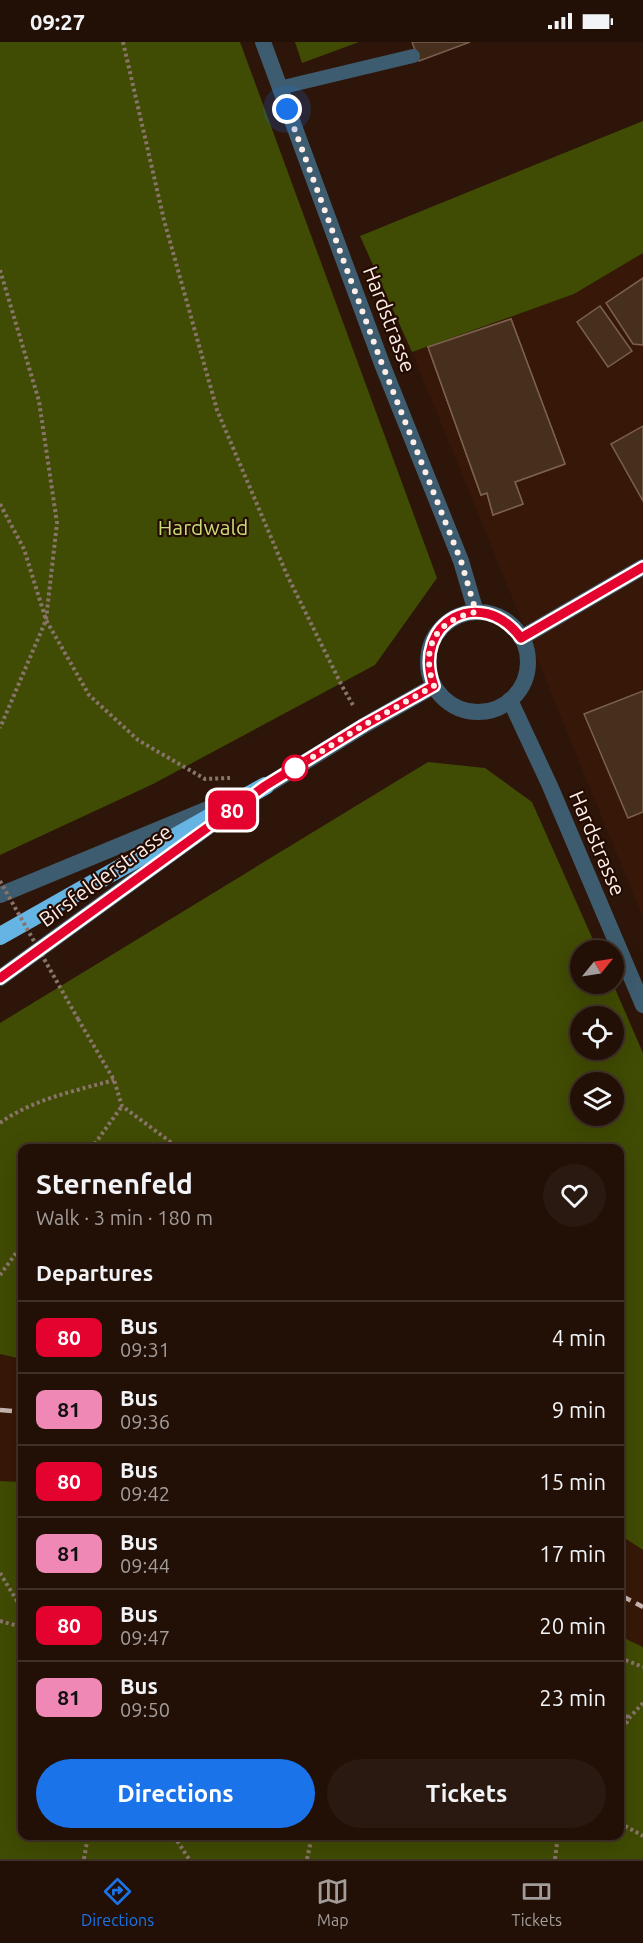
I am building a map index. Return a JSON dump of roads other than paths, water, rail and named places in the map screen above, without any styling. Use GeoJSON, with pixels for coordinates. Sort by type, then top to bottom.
{"type":"FeatureCollection","features":[{"type":"Feature","properties":{"kind":"highway"},"geometry":{"type":"LineString","coordinates":[[0,936],[265,786]]}},
{"type":"Feature","properties":{"kind":"street","name":"Hardstrasse"},"geometry":{"type":"LineString","coordinates":[[263,42],[382,364],[461,561],[476,612]]}},
{"type":"Feature","properties":{"kind":"street"},"geometry":{"type":"LineString","coordinates":[[521,638],[643,567]]}},
{"type":"Feature","properties":{"kind":"street"},"geometry":{"type":"LineString","coordinates":[[476,612],[490,614],[513,627],[521,638],[526,651],[525,677],[520,690],[500,707],[475,712],[451,704],[434,686],[429,672],[428,657],[431,643],[438,631],[449,621],[476,612]]}},
{"type":"Feature","properties":{"kind":"street","name":"Birsfelderstrasse"},"geometry":{"type":"LineString","coordinates":[[0,978],[265,786],[364,725],[434,686]]}},
{"type":"Feature","properties":{"kind":"street","name":"Hardstrasse"},"geometry":{"type":"LineString","coordinates":[[510,700],[550,786],[643,1005]]}},
{"type":"Feature","properties":{"kind":"street","name":"Birsfelderstrasse"},"geometry":{"type":"LineString","coordinates":[[0,896],[265,786]]}},
{"type":"Feature","properties":{"kind":"lane"},"geometry":{"type":"LineString","coordinates":[[279,88],[413,56]]}},
{"type":"Feature","properties":{"kind":"railway"},"geometry":{"type":"LineString","coordinates":[[0,1410],[18,1412]]}},
{"type":"Feature","properties":{"kind":"railway"},"geometry":{"type":"LineString","coordinates":[[624,1597],[643,1607]]}},
{"type":"Feature","properties":{"kind":"park label","name":"Hardwald"},"geometry":{"type":"Point","coordinates":[203,527]}}]}
